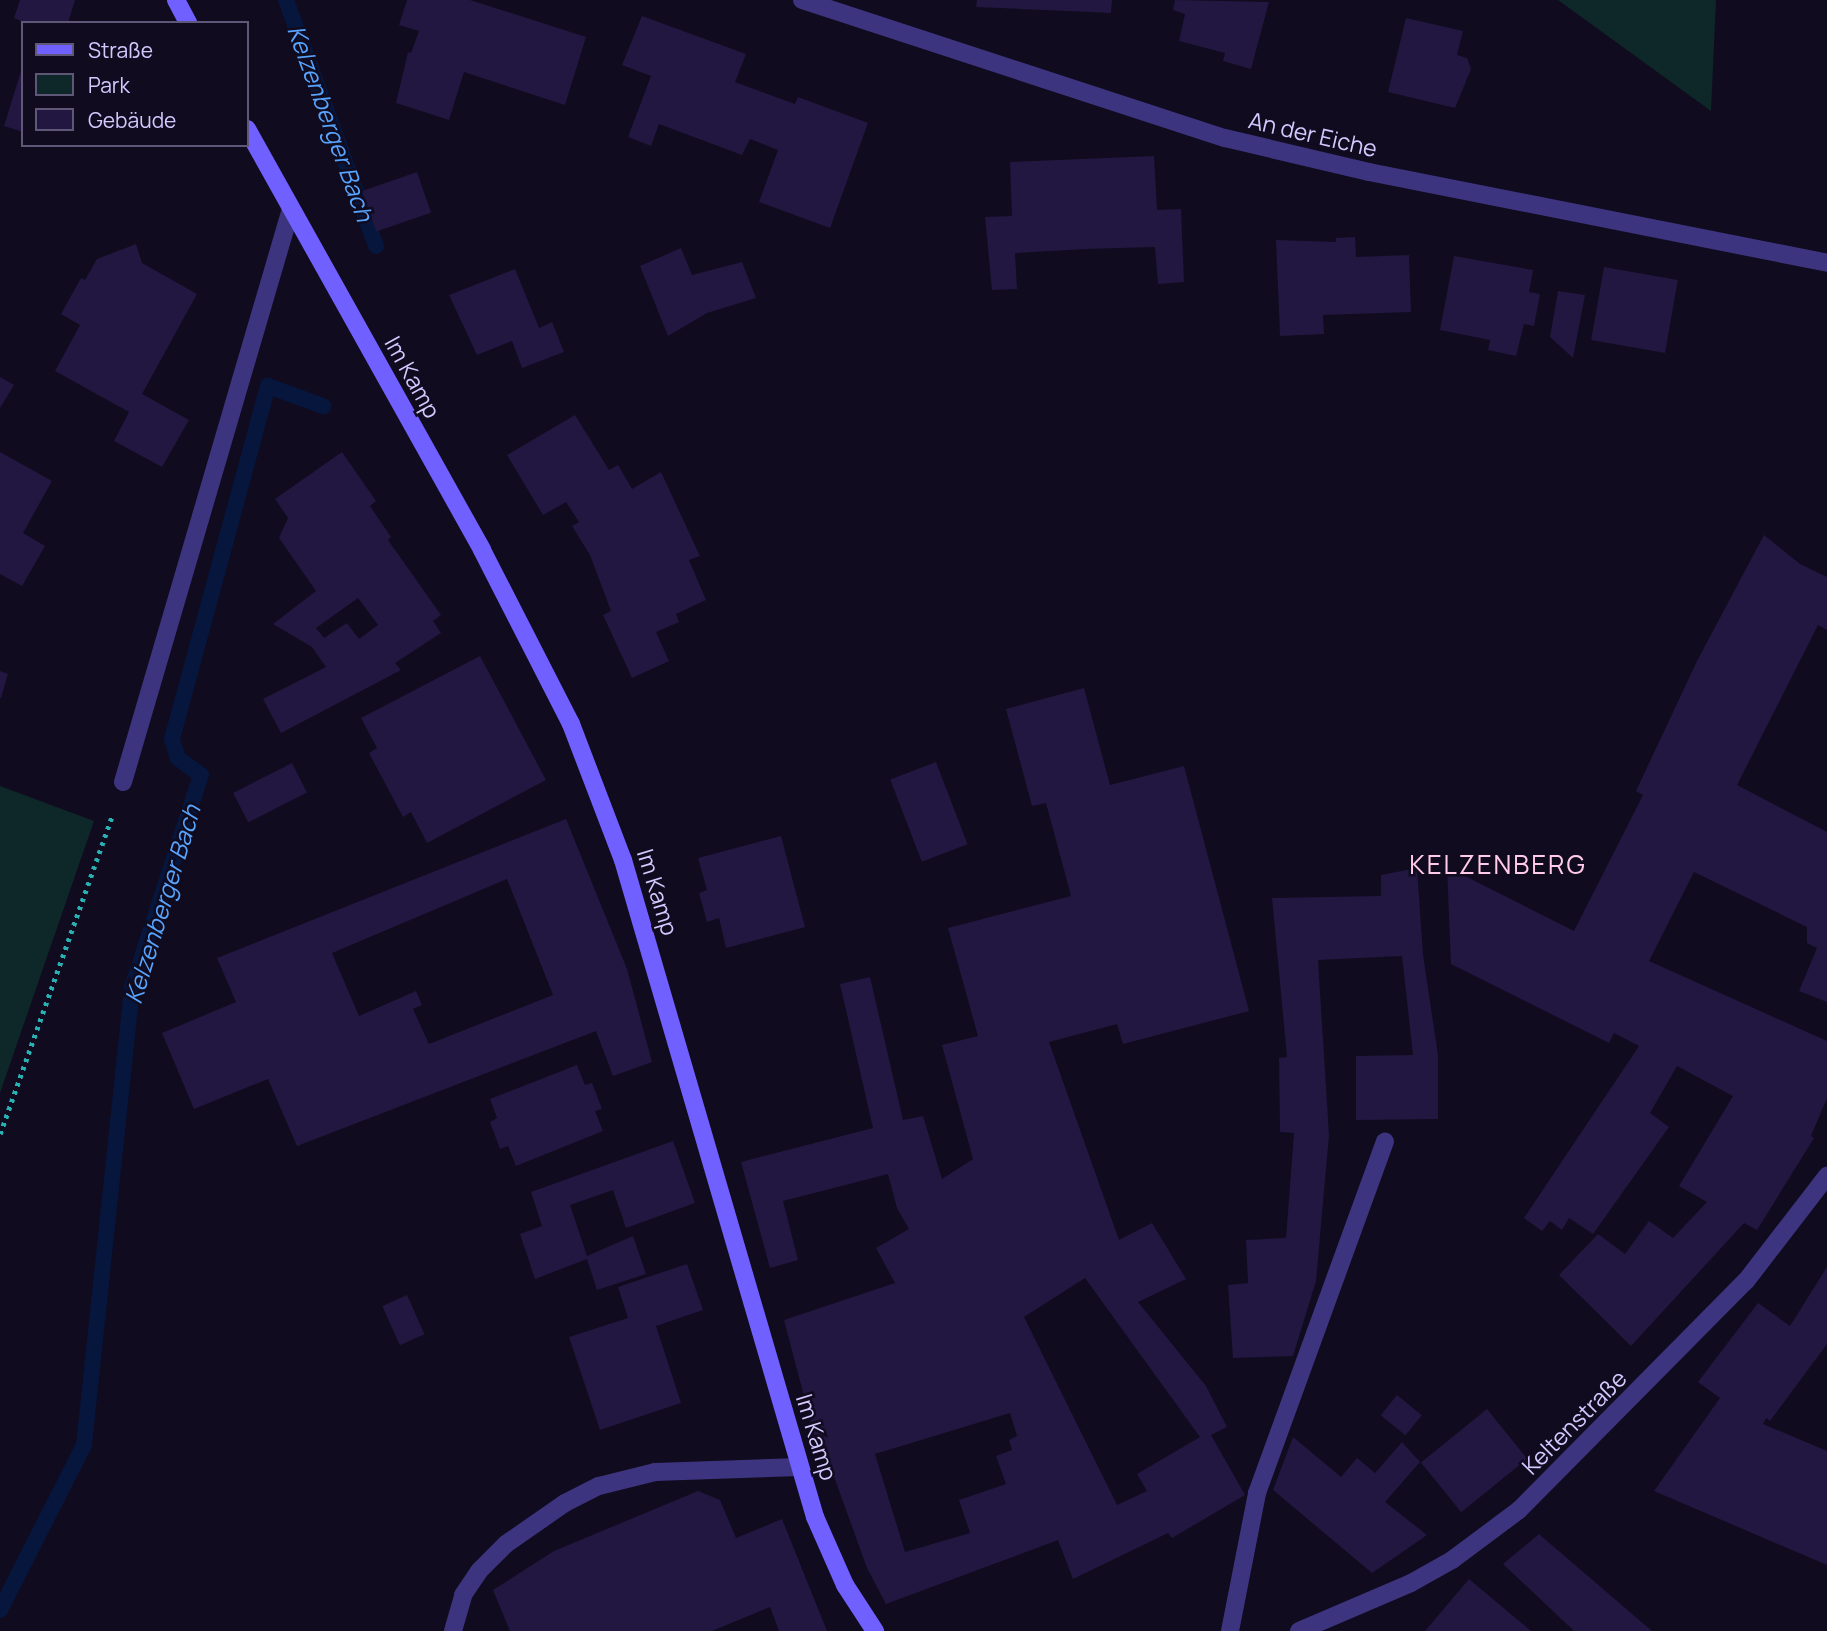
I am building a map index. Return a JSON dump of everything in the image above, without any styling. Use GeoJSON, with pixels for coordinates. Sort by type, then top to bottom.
{"type":"FeatureCollection","features":[{"type":"Feature","properties":{"kind":"main road"},"geometry":{"type":"LineString","coordinates":[[176,0],[187,21]]}},
{"type":"Feature","properties":{"kind":"main road","name":"Im Kamp"},"geometry":{"type":"LineString","coordinates":[[248,131],[513,609],[595,783],[650,949],[799,1468],[835,1565],[875,1631]]}},
{"type":"Feature","properties":{"kind":"street","name":"An der Eiche"},"geometry":{"type":"LineString","coordinates":[[802,0],[1225,138],[1368,172],[1827,263]]}},
{"type":"Feature","properties":{"kind":"street"},"geometry":{"type":"LineString","coordinates":[[123,782],[291,209]]}},
{"type":"Feature","properties":{"kind":"street"},"geometry":{"type":"LineString","coordinates":[[1230,1631],[1257,1493],[1385,1142]]}},
{"type":"Feature","properties":{"kind":"street","name":"Keltenstraße"},"geometry":{"type":"LineString","coordinates":[[1299,1631],[1411,1583],[1451,1560],[1519,1510],[1746,1281],[1827,1176]]}},
{"type":"Feature","properties":{"kind":"street"},"geometry":{"type":"LineString","coordinates":[[453,1631],[463,1595],[506,1544],[565,1503],[599,1486],[655,1472],[799,1468]]}},
{"type":"Feature","properties":{"kind":"path"},"geometry":{"type":"LineString","coordinates":[[0,1134],[123,782]]}},
{"type":"Feature","properties":{"kind":"green space"},"geometry":{"type":"Polygon","coordinates":[[[1558,0],[1716,0],[1711,111],[1558,0]]]}},
{"type":"Feature","properties":{"kind":"green space"},"geometry":{"type":"Polygon","coordinates":[[[0,786],[94,821],[0,1093],[0,786]]]}},
{"type":"Feature","properties":{"kind":"building"},"geometry":{"type":"Polygon","coordinates":[[[20,0],[75,0],[69,21],[21,21],[14,18],[20,0]]]}},
{"type":"Feature","properties":{"kind":"building"},"geometry":{"type":"Polygon","coordinates":[[[407,0],[470,0],[586,37],[565,105],[464,72],[449,120],[396,103],[408,52],[411,53],[419,31],[399,25],[407,0]]]}},
{"type":"Feature","properties":{"kind":"building"},"geometry":{"type":"Polygon","coordinates":[[[977,0],[1112,0],[1111,13],[976,7],[977,0]]]}},
{"type":"Feature","properties":{"kind":"building"},"geometry":{"type":"Polygon","coordinates":[[[1175,0],[1269,2],[1251,69],[1223,61],[1225,53],[1179,41],[1185,14],[1173,10],[1175,0]]]}},
{"type":"Feature","properties":{"kind":"building"},"geometry":{"type":"Polygon","coordinates":[[[642,16],[746,54],[735,82],[795,104],[798,97],[868,123],[830,228],[759,202],[778,150],[750,139],[742,155],[659,124],[651,146],[628,137],[651,76],[622,65],[642,16]]]}},
{"type":"Feature","properties":{"kind":"building"},"geometry":{"type":"Polygon","coordinates":[[[1406,18],[1463,31],[1457,55],[1467,58],[1471,69],[1455,108],[1388,92],[1406,18]]]}},
{"type":"Feature","properties":{"kind":"building"},"geometry":{"type":"Polygon","coordinates":[[[21,71],[21,131],[4,126],[21,71]]]}},
{"type":"Feature","properties":{"kind":"building"},"geometry":{"type":"Polygon","coordinates":[[[1154,156],[1157,210],[1181,209],[1184,282],[1158,284],[1155,247],[1086,249],[1015,253],[1017,289],[992,290],[985,217],[1012,216],[1010,162],[1154,156]]]}},
{"type":"Feature","properties":{"kind":"building"},"geometry":{"type":"Polygon","coordinates":[[[417,172],[431,213],[376,232],[362,191],[417,172]]]}},
{"type":"Feature","properties":{"kind":"building"},"geometry":{"type":"Polygon","coordinates":[[[1355,237],[1356,257],[1409,255],[1411,312],[1323,315],[1324,334],[1280,336],[1276,240],[1336,242],[1336,238],[1355,237]]]}},
{"type":"Feature","properties":{"kind":"building"},"geometry":{"type":"Polygon","coordinates":[[[136,244],[142,263],[197,294],[142,394],[189,420],[162,467],[114,441],[129,412],[55,371],[80,325],[61,314],[81,278],[85,280],[97,259],[136,244]]]}},
{"type":"Feature","properties":{"kind":"building"},"geometry":{"type":"Polygon","coordinates":[[[681,248],[692,275],[742,262],[756,298],[707,313],[668,336],[640,266],[681,248]]]}},
{"type":"Feature","properties":{"kind":"building"},"geometry":{"type":"Polygon","coordinates":[[[1454,256],[1533,270],[1529,292],[1540,294],[1534,326],[1524,324],[1516,356],[1488,350],[1490,340],[1440,330],[1454,256]]]}},
{"type":"Feature","properties":{"kind":"building"},"geometry":{"type":"Polygon","coordinates":[[[1604,267],[1678,280],[1665,353],[1591,340],[1604,267]]]}},
{"type":"Feature","properties":{"kind":"building"},"geometry":{"type":"Polygon","coordinates":[[[515,269],[539,328],[552,322],[564,352],[522,368],[512,341],[477,355],[449,295],[515,269]]]}},
{"type":"Feature","properties":{"kind":"building"},"geometry":{"type":"Polygon","coordinates":[[[1558,291],[1585,295],[1573,358],[1550,337],[1558,291]]]}},
{"type":"Feature","properties":{"kind":"building"},"geometry":{"type":"Polygon","coordinates":[[[0,377],[14,385],[0,408],[0,377]]]}},
{"type":"Feature","properties":{"kind":"building"},"geometry":{"type":"Polygon","coordinates":[[[575,415],[609,470],[618,465],[632,489],[661,472],[700,556],[689,560],[706,600],[676,614],[679,622],[656,632],[669,661],[632,678],[603,615],[611,611],[590,555],[572,526],[579,522],[566,502],[543,515],[507,455],[575,415]]]}},
{"type":"Feature","properties":{"kind":"building"},"geometry":{"type":"Polygon","coordinates":[[[0,452],[52,481],[23,533],[45,546],[22,586],[0,574],[0,452]]]}},
{"type":"Feature","properties":{"kind":"building"},"geometry":{"type":"Polygon","coordinates":[[[342,452],[376,501],[370,506],[391,537],[388,540],[441,615],[433,621],[441,633],[395,663],[401,670],[281,733],[263,699],[326,667],[312,647],[273,624],[316,591],[279,538],[288,518],[275,499],[342,452]],[[358,598],[316,628],[324,638],[347,623],[359,639],[378,625],[358,598]]]}},
{"type":"Feature","properties":{"kind":"building"},"geometry":{"type":"Polygon","coordinates":[[[1764,535],[1800,564],[1827,577],[1827,630],[1818,625],[1737,785],[1827,832],[1827,1002],[1799,991],[1817,948],[1807,943],[1807,927],[1694,872],[1649,961],[1827,1041],[1827,1098],[1811,1136],[1814,1138],[1757,1230],[1744,1223],[1631,1346],[1559,1275],[1598,1234],[1625,1254],[1649,1221],[1673,1238],[1707,1202],[1679,1186],[1733,1096],[1677,1066],[1650,1113],[1669,1127],[1593,1234],[1569,1218],[1562,1230],[1550,1221],[1542,1231],[1524,1218],[1639,1046],[1614,1033],[1609,1043],[1451,964],[1447,867],[1574,931],[1643,795],[1636,791],[1697,661],[1764,535]]]}},
{"type":"Feature","properties":{"kind":"building"},"geometry":{"type":"Polygon","coordinates":[[[480,656],[546,780],[427,843],[411,812],[403,817],[369,753],[377,748],[361,718],[480,656]]]}},
{"type":"Feature","properties":{"kind":"building"},"geometry":{"type":"Polygon","coordinates":[[[0,671],[8,674],[1,698],[0,698],[0,671]]]}},
{"type":"Feature","properties":{"kind":"building"},"geometry":{"type":"Polygon","coordinates":[[[1084,688],[1110,785],[1184,766],[1249,1011],[1123,1044],[1117,1024],[1049,1042],[1119,1240],[1152,1223],[1186,1279],[1138,1302],[1206,1386],[1227,1427],[1211,1435],[1245,1495],[1172,1538],[1168,1533],[1073,1579],[1058,1540],[886,1604],[867,1568],[832,1471],[816,1442],[784,1320],[895,1283],[876,1248],[909,1229],[897,1208],[888,1174],[783,1201],[798,1260],[770,1268],[741,1162],[873,1128],[840,984],[870,977],[903,1120],[923,1116],[942,1179],[973,1159],[942,1045],[978,1036],[948,928],[1071,896],[1046,803],[1032,806],[1006,709],[1084,688]],[[1085,1278],[1024,1317],[1117,1505],[1147,1491],[1137,1474],[1200,1437],[1085,1278]],[[1010,1413],[875,1454],[905,1552],[970,1533],[959,1500],[1006,1484],[996,1456],[1012,1450],[1009,1440],[1017,1436],[1010,1413]]]}},
{"type":"Feature","properties":{"kind":"building"},"geometry":{"type":"Polygon","coordinates":[[[936,762],[968,844],[922,862],[890,780],[936,762]]]}},
{"type":"Feature","properties":{"kind":"building"},"geometry":{"type":"Polygon","coordinates":[[[292,763],[307,792],[248,822],[233,793],[292,763]]]}},
{"type":"Feature","properties":{"kind":"building"},"geometry":{"type":"Polygon","coordinates":[[[566,819],[627,969],[652,1062],[613,1076],[596,1031],[297,1146],[268,1079],[194,1109],[162,1033],[236,1002],[217,958],[566,819]],[[507,879],[332,953],[359,1016],[416,991],[422,1005],[413,1009],[429,1044],[553,995],[507,879]]]}},
{"type":"Feature","properties":{"kind":"building"},"geometry":{"type":"Polygon","coordinates":[[[781,836],[805,927],[726,948],[719,918],[707,922],[699,893],[707,890],[698,858],[781,836]]]}},
{"type":"Feature","properties":{"kind":"building"},"geometry":{"type":"Polygon","coordinates":[[[1417,868],[1423,955],[1438,1055],[1438,1119],[1356,1120],[1356,1056],[1413,1055],[1402,956],[1318,960],[1329,1135],[1316,1281],[1293,1356],[1233,1358],[1228,1285],[1248,1283],[1246,1240],[1286,1238],[1294,1133],[1280,1132],[1279,1058],[1287,1057],[1272,898],[1381,896],[1381,875],[1417,868]]]}},
{"type":"Feature","properties":{"kind":"building"},"geometry":{"type":"Polygon","coordinates":[[[577,1065],[585,1085],[592,1083],[602,1109],[595,1111],[603,1131],[516,1166],[508,1146],[500,1149],[490,1122],[497,1118],[490,1099],[577,1065]]]}},
{"type":"Feature","properties":{"kind":"building"},"geometry":{"type":"Polygon","coordinates":[[[673,1141],[695,1203],[626,1228],[613,1190],[570,1205],[587,1256],[633,1236],[646,1274],[597,1290],[587,1259],[535,1279],[520,1234],[542,1226],[531,1192],[673,1141]]]}},
{"type":"Feature","properties":{"kind":"building"},"geometry":{"type":"Polygon","coordinates":[[[687,1264],[703,1310],[656,1326],[681,1403],[600,1430],[569,1337],[628,1318],[618,1287],[687,1264]]]}},
{"type":"Feature","properties":{"kind":"building"},"geometry":{"type":"Polygon","coordinates":[[[1827,1267],[1827,1344],[1770,1421],[1766,1418],[1763,1424],[1827,1451],[1827,1565],[1654,1491],[1720,1398],[1698,1382],[1758,1303],[1790,1326],[1827,1267]]]}},
{"type":"Feature","properties":{"kind":"building"},"geometry":{"type":"Polygon","coordinates":[[[407,1295],[424,1334],[400,1345],[382,1306],[407,1295]]]}},
{"type":"Feature","properties":{"kind":"building"},"geometry":{"type":"Polygon","coordinates":[[[1397,1395],[1422,1415],[1406,1435],[1381,1415],[1397,1395]]]}},
{"type":"Feature","properties":{"kind":"building"},"geometry":{"type":"Polygon","coordinates":[[[1487,1409],[1527,1459],[1461,1512],[1421,1462],[1487,1409]]]}},
{"type":"Feature","properties":{"kind":"building"},"geometry":{"type":"Polygon","coordinates":[[[1293,1437],[1341,1477],[1357,1458],[1375,1473],[1402,1442],[1420,1462],[1385,1502],[1427,1535],[1372,1573],[1273,1490],[1293,1437]]]}},
{"type":"Feature","properties":{"kind":"building"},"geometry":{"type":"Polygon","coordinates":[[[698,1491],[720,1500],[736,1538],[782,1519],[827,1631],[779,1631],[770,1607],[712,1631],[510,1631],[493,1590],[554,1551],[698,1491]]]}},
{"type":"Feature","properties":{"kind":"building"},"geometry":{"type":"Polygon","coordinates":[[[1539,1534],[1652,1631],[1574,1631],[1503,1564],[1539,1534]]]}},
{"type":"Feature","properties":{"kind":"building"},"geometry":{"type":"Polygon","coordinates":[[[1469,1579],[1531,1631],[1425,1631],[1469,1579]]]}},
{"type":"Feature","properties":{"kind":"waterway","name":"Kelzenberger Bach"},"geometry":{"type":"LineString","coordinates":[[286,0],[376,246]]}},
{"type":"Feature","properties":{"kind":"waterway","name":"Kelzenberger Bach"},"geometry":{"type":"LineString","coordinates":[[0,1610],[84,1445],[132,988],[201,775],[178,758],[172,739],[268,386],[323,406]]}},
{"type":"Feature","properties":{"kind":"district","name":"KELZENBERG"},"geometry":{"type":"Point","coordinates":[1498,865]}}]}
